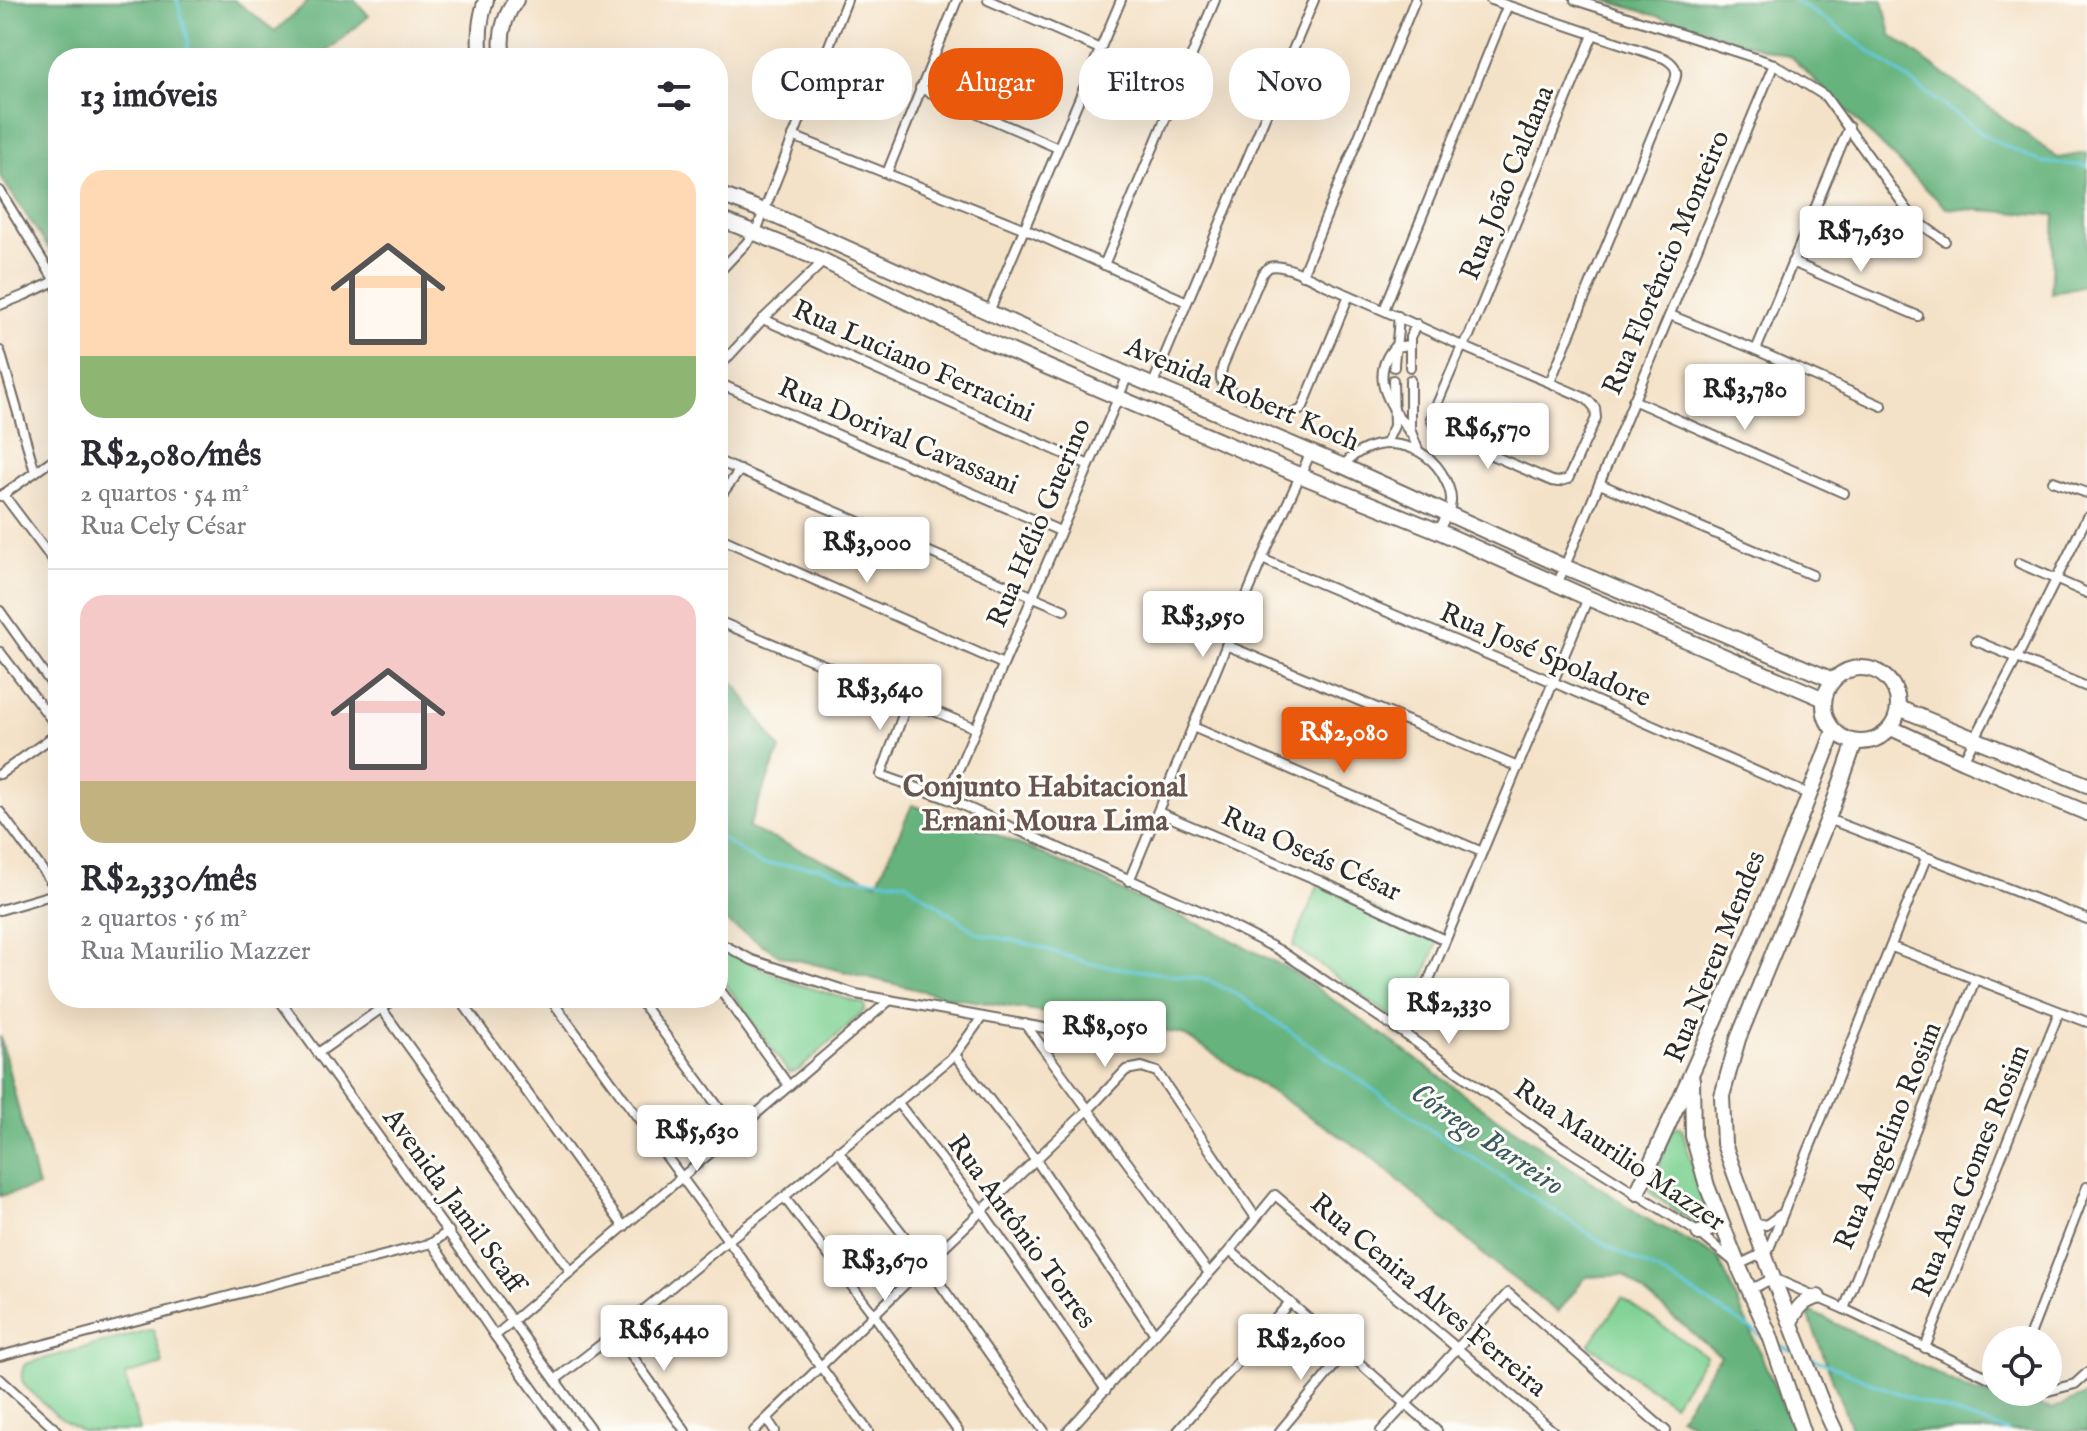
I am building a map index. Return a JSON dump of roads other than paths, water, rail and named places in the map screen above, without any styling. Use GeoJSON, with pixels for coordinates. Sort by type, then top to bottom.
{"type":"FeatureCollection","features":[{"type":"Feature","properties":{"kind":"main road"},"geometry":{"type":"LineString","coordinates":[[479,48],[478,31],[486,0]]}},
{"type":"Feature","properties":{"kind":"main road"},"geometry":{"type":"LineString","coordinates":[[501,48],[505,19],[516,0]]}},
{"type":"Feature","properties":{"kind":"main road","name":"Avenida Robert Koch"},"geometry":{"type":"LineString","coordinates":[[728,198],[764,211],[1152,386],[1343,466],[1565,567],[1833,680]]}},
{"type":"Feature","properties":{"kind":"main road","name":"Avenida Robert Koch"},"geometry":{"type":"LineString","coordinates":[[728,222],[824,261],[980,338],[1438,531],[1824,699]]}},
{"type":"Feature","properties":{"kind":"main road"},"geometry":{"type":"LineString","coordinates":[[1864,667],[1886,676],[1898,696],[1899,708],[1891,728],[1875,740],[1855,742],[1834,731],[1824,711],[1824,699],[1833,680],[1842,672],[1864,667]]}},
{"type":"Feature","properties":{"kind":"main road"},"geometry":{"type":"LineString","coordinates":[[1899,708],[2087,785]]}},
{"type":"Feature","properties":{"kind":"main road"},"geometry":{"type":"LineString","coordinates":[[1891,728],[2087,813]]}},
{"type":"Feature","properties":{"kind":"main road","name":"Rua Nereu Mendes"},"geometry":{"type":"LineString","coordinates":[[1802,1431],[1770,1336],[1707,1186],[1693,1136],[1692,1075],[1834,731]]}},
{"type":"Feature","properties":{"kind":"main road","name":"Rua Nereu Mendes"},"geometry":{"type":"LineString","coordinates":[[1835,1431],[1773,1278],[1724,1144],[1722,1096],[1738,1039],[1828,819],[1855,742]]}},
{"type":"Feature","properties":{"kind":"main road"},"geometry":{"type":"LineString","coordinates":[[1788,847],[1784,875],[1796,881],[1806,873]]}},
{"type":"Feature","properties":{"kind":"main road"},"geometry":{"type":"LineString","coordinates":[[1637,1193],[1692,1075]]}},
{"type":"Feature","properties":{"kind":"main road"},"geometry":{"type":"LineString","coordinates":[[1699,1233],[1708,1231],[1714,1224],[1716,1210]]}},
{"type":"Feature","properties":{"kind":"main road"},"geometry":{"type":"LineString","coordinates":[[1791,1320],[1805,1301],[1818,1297]]}},
{"type":"Feature","properties":{"kind":"street"},"geometry":{"type":"LineString","coordinates":[[728,262],[755,234],[847,0]]}},
{"type":"Feature","properties":{"kind":"street"},"geometry":{"type":"LineString","coordinates":[[887,173],[957,0]]}},
{"type":"Feature","properties":{"kind":"street"},"geometry":{"type":"LineString","coordinates":[[988,0],[999,2],[1098,48]]}},
{"type":"Feature","properties":{"kind":"street"},"geometry":{"type":"LineString","coordinates":[[1100,48],[1121,0]]}},
{"type":"Feature","properties":{"kind":"street"},"geometry":{"type":"LineString","coordinates":[[1104,265],[1215,0]]}},
{"type":"Feature","properties":{"kind":"street"},"geometry":{"type":"LineString","coordinates":[[1152,386],[1314,0]]}},
{"type":"Feature","properties":{"kind":"street"},"geometry":{"type":"LineString","coordinates":[[1302,275],[1415,0]]}},
{"type":"Feature","properties":{"kind":"street"},"geometry":{"type":"LineString","coordinates":[[1349,295],[1305,405],[1298,412],[1285,414],[1229,390],[1222,384],[1223,365],[1262,274],[1269,267],[1280,266],[1302,275],[1349,295],[1398,316],[1417,324],[1462,346],[1550,382],[1675,80],[1676,70],[1672,62],[1664,58],[1491,0]]}},
{"type":"Feature","properties":{"kind":"street"},"geometry":{"type":"LineString","coordinates":[[1575,0],[1774,64],[1825,96],[1914,219],[1945,241]]}},
{"type":"Feature","properties":{"kind":"street"},"geometry":{"type":"LineString","coordinates":[[1384,310],[1507,7]]}},
{"type":"Feature","properties":{"kind":"street","name":"Rua João Caldana"},"geometry":{"type":"LineString","coordinates":[[1550,382],[1587,399],[1595,408],[1596,418],[1572,474],[1563,482],[1552,481],[1440,433],[1431,423],[1431,414],[1469,336],[1593,35]]}},
{"type":"Feature","properties":{"kind":"street","name":"Rua Florêncio Monteiro"},"geometry":{"type":"LineString","coordinates":[[1557,585],[1774,64]]}},
{"type":"Feature","properties":{"kind":"street"},"geometry":{"type":"LineString","coordinates":[[920,88],[1058,148]]}},
{"type":"Feature","properties":{"kind":"street"},"geometry":{"type":"LineString","coordinates":[[989,312],[1079,98]]}},
{"type":"Feature","properties":{"kind":"street"},"geometry":{"type":"LineString","coordinates":[[1756,350],[1849,127]]}},
{"type":"Feature","properties":{"kind":"street"},"geometry":{"type":"LineString","coordinates":[[793,136],[1025,229],[1187,302]]}},
{"type":"Feature","properties":{"kind":"street"},"geometry":{"type":"LineString","coordinates":[[0,191],[48,269]]}},
{"type":"Feature","properties":{"kind":"street"},"geometry":{"type":"LineString","coordinates":[[728,357],[824,261]]}},
{"type":"Feature","properties":{"kind":"street"},"geometry":{"type":"LineString","coordinates":[[1792,262],[1918,316]]}},
{"type":"Feature","properties":{"kind":"street"},"geometry":{"type":"LineString","coordinates":[[0,305],[48,287]]}},
{"type":"Feature","properties":{"kind":"street"},"geometry":{"type":"LineString","coordinates":[[1670,315],[1882,406]]}},
{"type":"Feature","properties":{"kind":"street"},"geometry":{"type":"LineString","coordinates":[[1394,367],[1398,316]]}},
{"type":"Feature","properties":{"kind":"street","name":"Rua Luciano Ferracini"},"geometry":{"type":"LineString","coordinates":[[763,319],[1089,465]]}},
{"type":"Feature","properties":{"kind":"street"},"geometry":{"type":"LineString","coordinates":[[1410,367],[1411,334],[1417,324]]}},
{"type":"Feature","properties":{"kind":"street"},"geometry":{"type":"LineString","coordinates":[[1410,345],[1394,347],[1386,357],[1382,368],[1383,386],[1419,451]]}},
{"type":"Feature","properties":{"kind":"street"},"geometry":{"type":"LineString","coordinates":[[0,351],[35,472]]}},
{"type":"Feature","properties":{"kind":"street","name":"Rua Hélio Guerino"},"geometry":{"type":"LineString","coordinates":[[946,798],[1128,375]]}},
{"type":"Feature","properties":{"kind":"street"},"geometry":{"type":"LineString","coordinates":[[1386,443],[1393,430],[1393,380]]}},
{"type":"Feature","properties":{"kind":"street"},"geometry":{"type":"LineString","coordinates":[[1410,380],[1410,433]]}},
{"type":"Feature","properties":{"kind":"street","name":"Rua Dorival Cavassani"},"geometry":{"type":"LineString","coordinates":[[728,387],[1060,531]]}},
{"type":"Feature","properties":{"kind":"street"},"geometry":{"type":"LineString","coordinates":[[1633,400],[1844,493]]}},
{"type":"Feature","properties":{"kind":"street"},"geometry":{"type":"LineString","coordinates":[[1343,466],[1354,455],[1386,443],[1419,451],[1438,468],[1451,496],[1451,505],[1438,531]]}},
{"type":"Feature","properties":{"kind":"street"},"geometry":{"type":"LineString","coordinates":[[1129,881],[1262,559],[1311,452]]}},
{"type":"Feature","properties":{"kind":"street"},"geometry":{"type":"LineString","coordinates":[[48,463],[2,496],[48,554]]}},
{"type":"Feature","properties":{"kind":"street"},"geometry":{"type":"LineString","coordinates":[[728,465],[1064,610]]}},
{"type":"Feature","properties":{"kind":"street"},"geometry":{"type":"LineString","coordinates":[[728,486],[740,470]]}},
{"type":"Feature","properties":{"kind":"street"},"geometry":{"type":"LineString","coordinates":[[2053,481],[2087,493]]}},
{"type":"Feature","properties":{"kind":"street"},"geometry":{"type":"LineString","coordinates":[[1600,484],[1812,575]]}},
{"type":"Feature","properties":{"kind":"street"},"geometry":{"type":"LineString","coordinates":[[1963,761],[2087,517]]}},
{"type":"Feature","properties":{"kind":"street"},"geometry":{"type":"LineString","coordinates":[[728,541],[1003,664]]}},
{"type":"Feature","properties":{"kind":"street","name":"Rua José Spoladore"},"geometry":{"type":"LineString","coordinates":[[1262,559],[1810,795]]}},
{"type":"Feature","properties":{"kind":"street"},"geometry":{"type":"LineString","coordinates":[[2019,563],[2087,593]]}},
{"type":"Feature","properties":{"kind":"street"},"geometry":{"type":"LineString","coordinates":[[1406,1035],[1588,598]]}},
{"type":"Feature","properties":{"kind":"street"},"geometry":{"type":"LineString","coordinates":[[0,611],[48,679]]}},
{"type":"Feature","properties":{"kind":"street"},"geometry":{"type":"LineString","coordinates":[[728,625],[975,728]]}},
{"type":"Feature","properties":{"kind":"street"},"geometry":{"type":"LineString","coordinates":[[1976,641],[2087,687]]}},
{"type":"Feature","properties":{"kind":"street"},"geometry":{"type":"LineString","coordinates":[[1226,645],[1518,767]]}},
{"type":"Feature","properties":{"kind":"street"},"geometry":{"type":"LineString","coordinates":[[0,652],[48,717]]}},
{"type":"Feature","properties":{"kind":"street","name":"Rua Maurilio Mazzer"},"geometry":{"type":"LineString","coordinates":[[908,701],[881,775],[946,798],[1218,919],[1279,950],[1406,1035],[1561,1146],[1699,1233],[1738,1265]]}},
{"type":"Feature","properties":{"kind":"street"},"geometry":{"type":"LineString","coordinates":[[1193,727],[1482,852]]}},
{"type":"Feature","properties":{"kind":"street"},"geometry":{"type":"LineString","coordinates":[[0,774],[48,738]]}},
{"type":"Feature","properties":{"kind":"street"},"geometry":{"type":"LineString","coordinates":[[0,812],[48,878]]}},
{"type":"Feature","properties":{"kind":"street","name":"Rua Oseás César"},"geometry":{"type":"LineString","coordinates":[[1158,812],[1320,881],[1445,940]]}},
{"type":"Feature","properties":{"kind":"street"},"geometry":{"type":"LineString","coordinates":[[1828,819],[2087,919]]}},
{"type":"Feature","properties":{"kind":"street"},"geometry":{"type":"LineString","coordinates":[[1738,1265],[1755,1257],[1766,1256],[1926,858]]}},
{"type":"Feature","properties":{"kind":"street"},"geometry":{"type":"LineString","coordinates":[[0,910],[48,895]]}},
{"type":"Feature","properties":{"kind":"street"},"geometry":{"type":"LineString","coordinates":[[728,947],[752,960],[856,994],[1150,1047]]}},
{"type":"Feature","properties":{"kind":"street"},"geometry":{"type":"LineString","coordinates":[[1892,947],[2087,1022]]}},
{"type":"Feature","properties":{"kind":"street","name":"Rua Angelino Rosim"},"geometry":{"type":"LineString","coordinates":[[1844,1309],[1975,980]]}},
{"type":"Feature","properties":{"kind":"street"},"geometry":{"type":"LineString","coordinates":[[495,1336],[890,1000]]}},
{"type":"Feature","properties":{"kind":"street"},"geometry":{"type":"LineString","coordinates":[[728,1001],[789,1086]]}},
{"type":"Feature","properties":{"kind":"street","name":"Avenida Jamil Scaff"},"geometry":{"type":"LineString","coordinates":[[285,1008],[592,1431]]}},
{"type":"Feature","properties":{"kind":"street"},"geometry":{"type":"LineString","coordinates":[[318,1053],[382,1008],[571,1272]]}},
{"type":"Feature","properties":{"kind":"street"},"geometry":{"type":"LineString","coordinates":[[466,1008],[624,1227]]}},
{"type":"Feature","properties":{"kind":"street"},"geometry":{"type":"LineString","coordinates":[[557,1008],[868,1431]]}},
{"type":"Feature","properties":{"kind":"street"},"geometry":{"type":"LineString","coordinates":[[645,1008],[736,1131]]}},
{"type":"Feature","properties":{"kind":"street","name":"Rua Ana Gomes Rosim"},"geometry":{"type":"LineString","coordinates":[[1925,1348],[2059,1012]]}},
{"type":"Feature","properties":{"kind":"street"},"geometry":{"type":"LineString","coordinates":[[555,1380],[955,1055],[982,1017]]}},
{"type":"Feature","properties":{"kind":"street"},"geometry":{"type":"LineString","coordinates":[[1025,1024],[1209,1273]]}},
{"type":"Feature","properties":{"kind":"street"},"geometry":{"type":"LineString","coordinates":[[955,1055],[1036,1160],[1155,1334]]}},
{"type":"Feature","properties":{"kind":"street"},"geometry":{"type":"LineString","coordinates":[[754,1431],[1126,1070],[1142,1067],[1157,1072],[1256,1218],[1068,1431]]}},
{"type":"Feature","properties":{"kind":"street","name":"Rua Antônio Torres"},"geometry":{"type":"LineString","coordinates":[[897,1102],[982,1211],[1106,1390]]}},
{"type":"Feature","properties":{"kind":"street"},"geometry":{"type":"LineString","coordinates":[[838,1151],[926,1264],[1044,1431]]}},
{"type":"Feature","properties":{"kind":"street"},"geometry":{"type":"LineString","coordinates":[[2033,1326],[2087,1187]]}},
{"type":"Feature","properties":{"kind":"street","name":"Rua Cenira Alves Ferreira"},"geometry":{"type":"LineString","coordinates":[[1256,1218],[1275,1195],[1553,1431]]}},
{"type":"Feature","properties":{"kind":"street"},"geometry":{"type":"LineString","coordinates":[[784,1197],[958,1431]]}},
{"type":"Feature","properties":{"kind":"street"},"geometry":{"type":"LineString","coordinates":[[1752,1222],[1766,1225],[1786,1208]]}},
{"type":"Feature","properties":{"kind":"street"},"geometry":{"type":"LineString","coordinates":[[2076,1213],[2087,1217]]}},
{"type":"Feature","properties":{"kind":"street"},"geometry":{"type":"LineString","coordinates":[[0,1356],[432,1243],[449,1231]]}},
{"type":"Feature","properties":{"kind":"street","name":"Avenida Jamil Scaff"},"geometry":{"type":"LineString","coordinates":[[432,1243],[563,1431]]}},
{"type":"Feature","properties":{"kind":"street"},"geometry":{"type":"LineString","coordinates":[[1230,1250],[1437,1431]]}},
{"type":"Feature","properties":{"kind":"street"},"geometry":{"type":"LineString","coordinates":[[1748,1288],[1773,1278],[1982,1374]]}},
{"type":"Feature","properties":{"kind":"street"},"geometry":{"type":"LineString","coordinates":[[1381,1431],[1508,1293],[1666,1431]]}},
{"type":"Feature","properties":{"kind":"street"},"geometry":{"type":"LineString","coordinates":[[1178,1431],[1290,1302]]}},
{"type":"Feature","properties":{"kind":"street"},"geometry":{"type":"LineString","coordinates":[[616,1333],[685,1431]]}},
{"type":"Feature","properties":{"kind":"street"},"geometry":{"type":"LineString","coordinates":[[1280,1431],[1346,1352]]}},
{"type":"Feature","properties":{"kind":"street"},"geometry":{"type":"LineString","coordinates":[[2062,1387],[2075,1384],[2087,1373]]}},
{"type":"Feature","properties":{"kind":"street"},"geometry":{"type":"LineString","coordinates":[[0,1379],[57,1431]]}},
{"type":"Feature","properties":{"kind":"street"},"geometry":{"type":"LineString","coordinates":[[767,1419],[775,1431]]}},
{"type":"Feature","properties":{"kind":"waterway","name":"Córrego Barreiro"},"geometry":{"type":"LineString","coordinates":[[177,0],[188,48]]}},
{"type":"Feature","properties":{"kind":"waterway"},"geometry":{"type":"LineString","coordinates":[[1794,0],[1835,26],[1987,137],[2041,162],[2087,166]]}},
{"type":"Feature","properties":{"kind":"waterway","name":"Córrego Barreiro"},"geometry":{"type":"LineString","coordinates":[[728,843],[761,864],[820,867],[847,877],[905,882],[977,933],[1033,945],[1091,964],[1208,980],[1235,993],[1438,1135],[1611,1248],[1667,1276],[1765,1338]]}},
{"type":"Feature","properties":{"kind":"waterway","name":"Córrego Barreiro"},"geometry":{"type":"LineString","coordinates":[[1779,1345],[1798,1353]]}},
{"type":"Feature","properties":{"kind":"waterway","name":"Córrego Barreiro"},"geometry":{"type":"LineString","coordinates":[[1809,1357],[1912,1399],[2008,1431]]}},
{"type":"Feature","properties":{"kind":"district","name":"Conjunto Habitacional Ernani Moura Lima"},"geometry":{"type":"Point","coordinates":[1045,805]}}]}
